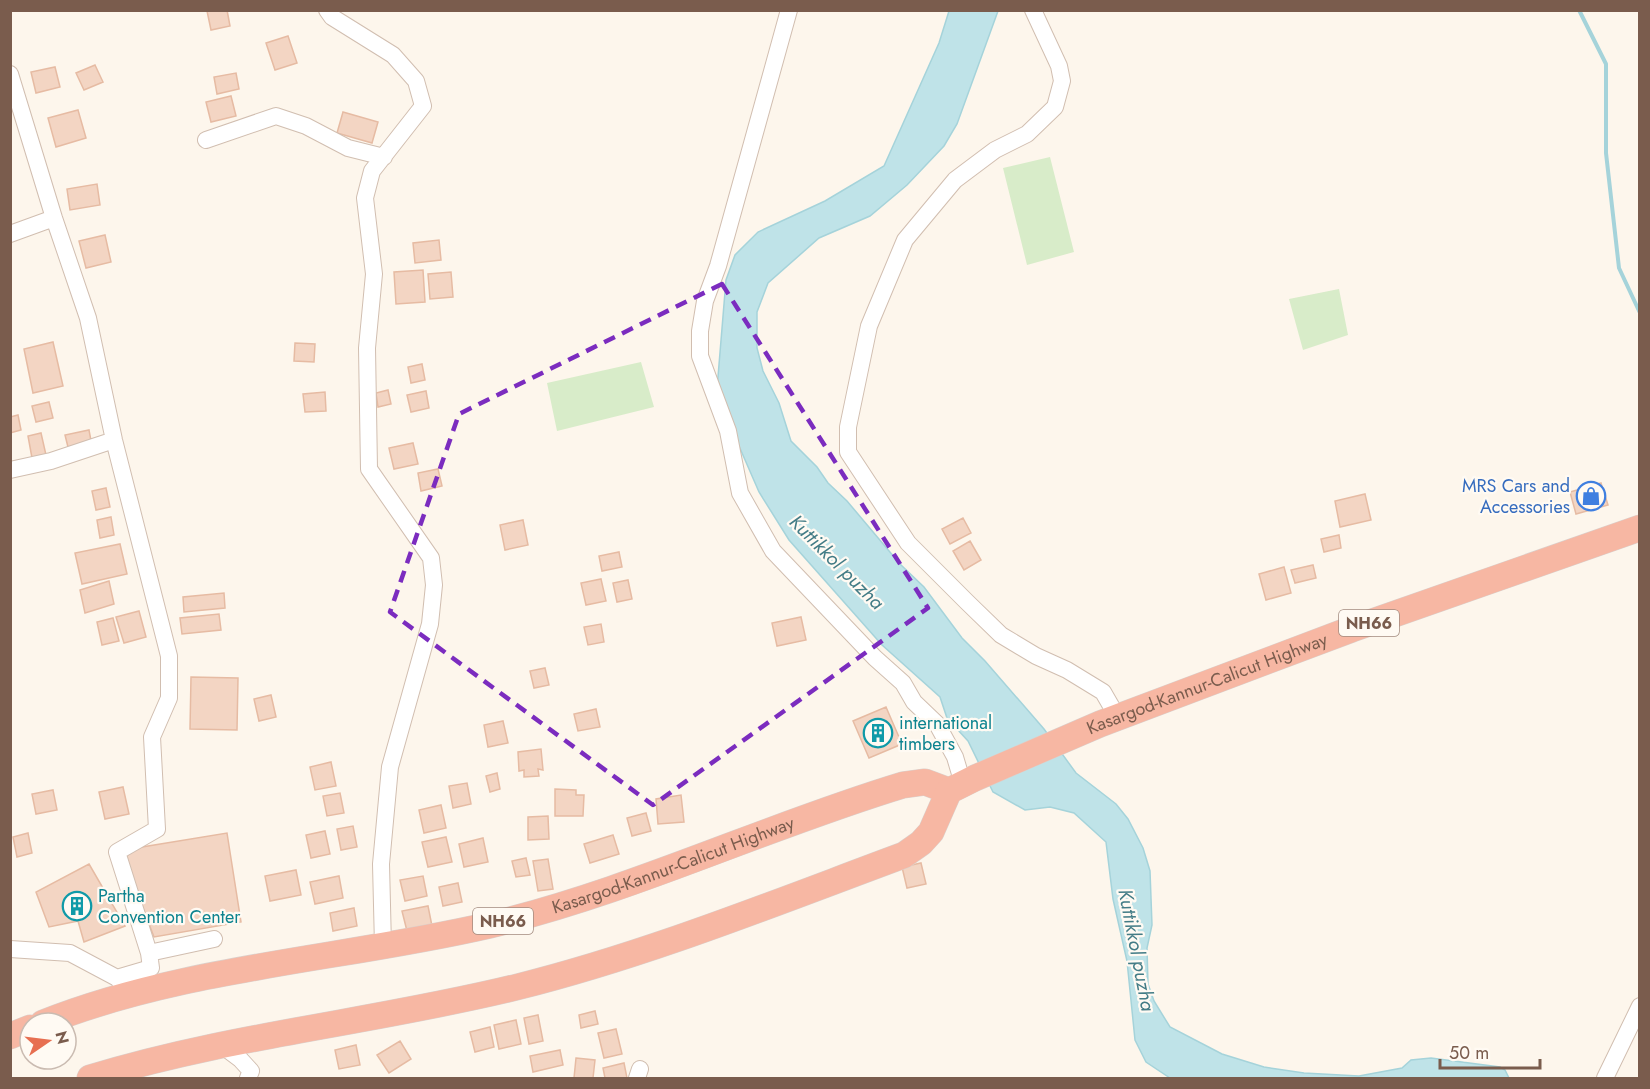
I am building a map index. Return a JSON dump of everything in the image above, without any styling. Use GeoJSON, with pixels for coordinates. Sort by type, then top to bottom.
{"type":"FeatureCollection","features":[{"type":"Feature","properties":{"kind":"highway","name":"Kasargod-Kannur-Calicut Highway"},"geometry":{"type":"LineString","coordinates":[[73,1011],[124,986],[382,946],[491,925],[691,862],[903,784],[925,782],[962,784],[1109,721],[1352,629],[1640,528]]}},
{"type":"Feature","properties":{"kind":"highway"},"geometry":{"type":"LineString","coordinates":[[103,1076],[219,1044],[441,1003],[582,970],[904,855],[921,843],[931,832],[962,784]]}},
{"type":"Feature","properties":{"kind":"street"},"geometry":{"type":"LineString","coordinates":[[327,10],[332,17],[393,55],[416,81],[423,106],[372,171],[365,198],[371,228],[374,274],[367,348],[369,469],[431,558],[434,585],[430,624],[390,767],[381,864],[382,946]]}},
{"type":"Feature","properties":{"kind":"street"},"geometry":{"type":"LineString","coordinates":[[789,10],[718,266],[705,301],[700,331],[700,356],[728,431],[737,466],[740,494],[752,517],[773,551],[875,658],[903,683],[914,702],[937,724],[955,758],[962,784]]}},
{"type":"Feature","properties":{"kind":"street"},"geometry":{"type":"LineString","coordinates":[[1033,10],[1059,66],[1062,81],[1055,107],[1027,134],[995,150],[955,180],[905,240],[869,326],[848,427],[848,452],[908,543],[1001,635],[1036,656],[1067,670],[1103,693],[1109,721]]}},
{"type":"Feature","properties":{"kind":"street"},"geometry":{"type":"LineString","coordinates":[[10,74],[54,218],[88,318],[114,440],[170,656],[169,698],[152,737],[157,829],[117,852],[149,953],[151,968],[124,986],[70,953],[10,949]]}},
{"type":"Feature","properties":{"kind":"street"},"geometry":{"type":"LineString","coordinates":[[206,140],[276,116],[306,126],[348,148],[384,157]]}},
{"type":"Feature","properties":{"kind":"street"},"geometry":{"type":"LineString","coordinates":[[10,234],[54,218]]}},
{"type":"Feature","properties":{"kind":"street"},"geometry":{"type":"LineString","coordinates":[[10,470],[51,461],[114,440]]}},
{"type":"Feature","properties":{"kind":"street"},"geometry":{"type":"LineString","coordinates":[[149,953],[214,939]]}},
{"type":"Feature","properties":{"kind":"street"},"geometry":{"type":"LineString","coordinates":[[1605,1078],[1640,1006]]}},
{"type":"Feature","properties":{"kind":"street"},"geometry":{"type":"LineString","coordinates":[[219,1044],[240,1059],[251,1071],[248,1078]]}},
{"type":"Feature","properties":{"kind":"highlighted area"},"geometry":{"type":"Polygon","coordinates":[[[722,284],[928,608],[653,805],[390,612],[459,414],[722,284]]]}},
{"type":"Feature","properties":{"kind":"green space"},"geometry":{"type":"Polygon","coordinates":[[[1050,157],[1074,252],[1027,265],[1003,168],[1050,157]]]}},
{"type":"Feature","properties":{"kind":"green space"},"geometry":{"type":"Polygon","coordinates":[[[1339,289],[1348,335],[1303,350],[1289,299],[1339,289]]]}},
{"type":"Feature","properties":{"kind":"green space"},"geometry":{"type":"Polygon","coordinates":[[[641,362],[654,407],[557,431],[547,383],[641,362]]]}},
{"type":"Feature","properties":{"kind":"water","name":"Kuttikkol puzha"},"geometry":{"type":"Polygon","coordinates":[[[949,11],[998,11],[957,124],[944,146],[907,185],[870,216],[819,238],[768,283],[757,312],[757,348],[763,371],[779,403],[791,441],[817,467],[828,483],[847,501],[900,564],[924,587],[962,638],[1044,729],[1076,773],[1116,804],[1128,819],[1143,848],[1150,871],[1152,925],[1147,948],[1148,984],[1154,1001],[1170,1027],[1222,1054],[1264,1067],[1304,1073],[1359,1076],[1402,1068],[1411,1060],[1431,1058],[1500,1067],[1505,1070],[1509,1078],[1170,1078],[1146,1062],[1135,1040],[1127,961],[1113,899],[1106,842],[1074,813],[1050,807],[1025,810],[993,792],[968,741],[947,718],[940,697],[882,645],[789,540],[759,492],[722,407],[717,389],[726,280],[735,255],[758,232],[825,201],[884,166],[939,43],[949,11]]]}},
{"type":"Feature","properties":{"kind":"building"},"geometry":{"type":"Polygon","coordinates":[[[227,10],[230,26],[211,30],[207,11],[227,10]]]}},
{"type":"Feature","properties":{"kind":"building"},"geometry":{"type":"Polygon","coordinates":[[[288,36],[297,63],[275,70],[266,43],[288,36]]]}},
{"type":"Feature","properties":{"kind":"building"},"geometry":{"type":"Polygon","coordinates":[[[95,65],[103,82],[84,90],[76,73],[95,65]]]}},
{"type":"Feature","properties":{"kind":"building"},"geometry":{"type":"Polygon","coordinates":[[[55,67],[60,87],[36,93],[31,72],[55,67]]]}},
{"type":"Feature","properties":{"kind":"building"},"geometry":{"type":"Polygon","coordinates":[[[236,73],[239,89],[217,94],[214,77],[236,73]]]}},
{"type":"Feature","properties":{"kind":"building"},"geometry":{"type":"Polygon","coordinates":[[[231,96],[236,116],[211,122],[206,102],[231,96]]]}},
{"type":"Feature","properties":{"kind":"building"},"geometry":{"type":"Polygon","coordinates":[[[78,110],[86,138],[56,147],[48,118],[78,110]]]}},
{"type":"Feature","properties":{"kind":"building"},"geometry":{"type":"Polygon","coordinates":[[[343,112],[378,122],[372,143],[337,133],[343,112]]]}},
{"type":"Feature","properties":{"kind":"building"},"geometry":{"type":"Polygon","coordinates":[[[97,184],[100,205],[70,210],[67,189],[97,184]]]}},
{"type":"Feature","properties":{"kind":"building"},"geometry":{"type":"Polygon","coordinates":[[[105,235],[111,262],[86,268],[79,241],[105,235]]]}},
{"type":"Feature","properties":{"kind":"building"},"geometry":{"type":"Polygon","coordinates":[[[439,240],[441,260],[415,263],[413,243],[439,240]]]}},
{"type":"Feature","properties":{"kind":"building"},"geometry":{"type":"Polygon","coordinates":[[[423,270],[425,302],[396,304],[394,272],[423,270]]]}},
{"type":"Feature","properties":{"kind":"building"},"geometry":{"type":"Polygon","coordinates":[[[451,272],[453,297],[430,299],[428,274],[451,272]]]}},
{"type":"Feature","properties":{"kind":"building"},"geometry":{"type":"Polygon","coordinates":[[[53,342],[63,386],[33,393],[24,349],[53,342]]]}},
{"type":"Feature","properties":{"kind":"building"},"geometry":{"type":"Polygon","coordinates":[[[295,343],[315,344],[314,362],[294,361],[295,343]]]}},
{"type":"Feature","properties":{"kind":"building"},"geometry":{"type":"Polygon","coordinates":[[[422,364],[425,380],[411,383],[408,367],[422,364]]]}},
{"type":"Feature","properties":{"kind":"building"},"geometry":{"type":"Polygon","coordinates":[[[388,390],[391,404],[378,407],[376,393],[388,390]]]}},
{"type":"Feature","properties":{"kind":"building"},"geometry":{"type":"Polygon","coordinates":[[[426,391],[429,408],[411,412],[407,395],[426,391]]]}},
{"type":"Feature","properties":{"kind":"building"},"geometry":{"type":"Polygon","coordinates":[[[325,392],[326,411],[305,412],[303,394],[325,392]]]}},
{"type":"Feature","properties":{"kind":"building"},"geometry":{"type":"Polygon","coordinates":[[[49,402],[53,418],[36,422],[32,406],[49,402]]]}},
{"type":"Feature","properties":{"kind":"building"},"geometry":{"type":"Polygon","coordinates":[[[18,415],[21,430],[10,433],[10,417],[18,415]]]}},
{"type":"Feature","properties":{"kind":"building"},"geometry":{"type":"Polygon","coordinates":[[[89,430],[92,446],[69,451],[65,435],[89,430]]]}},
{"type":"Feature","properties":{"kind":"building"},"geometry":{"type":"Polygon","coordinates":[[[41,433],[46,455],[32,458],[28,436],[41,433]]]}},
{"type":"Feature","properties":{"kind":"building"},"geometry":{"type":"Polygon","coordinates":[[[413,443],[418,464],[394,469],[389,448],[413,443]]]}},
{"type":"Feature","properties":{"kind":"building"},"geometry":{"type":"Polygon","coordinates":[[[438,469],[442,486],[421,491],[418,473],[438,469]]]}},
{"type":"Feature","properties":{"kind":"building"},"geometry":{"type":"Polygon","coordinates":[[[1601,483],[1608,505],[1576,514],[1570,492],[1601,483]]]}},
{"type":"Feature","properties":{"kind":"building"},"geometry":{"type":"Polygon","coordinates":[[[106,488],[110,507],[96,510],[92,491],[106,488]]]}},
{"type":"Feature","properties":{"kind":"building"},"geometry":{"type":"Polygon","coordinates":[[[1365,494],[1371,520],[1340,527],[1335,501],[1365,494]]]}},
{"type":"Feature","properties":{"kind":"building"},"geometry":{"type":"Polygon","coordinates":[[[111,517],[114,535],[100,538],[97,520],[111,517]]]}},
{"type":"Feature","properties":{"kind":"building"},"geometry":{"type":"Polygon","coordinates":[[[963,518],[971,533],[950,544],[942,529],[963,518]]]}},
{"type":"Feature","properties":{"kind":"building"},"geometry":{"type":"Polygon","coordinates":[[[523,520],[528,545],[505,550],[500,525],[523,520]]]}},
{"type":"Feature","properties":{"kind":"building"},"geometry":{"type":"Polygon","coordinates":[[[1339,535],[1341,548],[1324,552],[1321,539],[1339,535]]]}},
{"type":"Feature","properties":{"kind":"building"},"geometry":{"type":"Polygon","coordinates":[[[970,541],[981,560],[964,570],[953,551],[970,541]]]}},
{"type":"Feature","properties":{"kind":"building"},"geometry":{"type":"Polygon","coordinates":[[[120,544],[127,574],[82,584],[75,553],[120,544]]]}},
{"type":"Feature","properties":{"kind":"building"},"geometry":{"type":"Polygon","coordinates":[[[619,552],[622,567],[602,571],[599,556],[619,552]]]}},
{"type":"Feature","properties":{"kind":"building"},"geometry":{"type":"Polygon","coordinates":[[[1313,565],[1316,578],[1295,583],[1291,570],[1313,565]]]}},
{"type":"Feature","properties":{"kind":"building"},"geometry":{"type":"Polygon","coordinates":[[[1284,567],[1291,593],[1266,600],[1259,574],[1284,567]]]}},
{"type":"Feature","properties":{"kind":"building"},"geometry":{"type":"Polygon","coordinates":[[[601,579],[606,601],[586,605],[581,583],[601,579]]]}},
{"type":"Feature","properties":{"kind":"building"},"geometry":{"type":"Polygon","coordinates":[[[628,580],[632,599],[617,602],[613,583],[628,580]]]}},
{"type":"Feature","properties":{"kind":"building"},"geometry":{"type":"Polygon","coordinates":[[[109,581],[114,604],[85,613],[80,590],[109,581]]]}},
{"type":"Feature","properties":{"kind":"building"},"geometry":{"type":"Polygon","coordinates":[[[224,593],[225,608],[184,612],[183,597],[224,593]]]}},
{"type":"Feature","properties":{"kind":"building"},"geometry":{"type":"Polygon","coordinates":[[[139,611],[146,637],[124,643],[116,617],[139,611]]]}},
{"type":"Feature","properties":{"kind":"building"},"geometry":{"type":"Polygon","coordinates":[[[219,614],[221,630],[182,634],[180,618],[219,614]]]}},
{"type":"Feature","properties":{"kind":"building"},"geometry":{"type":"Polygon","coordinates":[[[801,617],[806,640],[777,646],[772,623],[801,617]]]}},
{"type":"Feature","properties":{"kind":"building"},"geometry":{"type":"Polygon","coordinates":[[[113,618],[119,641],[102,645],[97,622],[113,618]]]}},
{"type":"Feature","properties":{"kind":"building"},"geometry":{"type":"Polygon","coordinates":[[[601,624],[604,642],[588,645],[584,627],[601,624]]]}},
{"type":"Feature","properties":{"kind":"building"},"geometry":{"type":"Polygon","coordinates":[[[545,668],[549,685],[534,688],[530,671],[545,668]]]}},
{"type":"Feature","properties":{"kind":"building"},"geometry":{"type":"Polygon","coordinates":[[[191,677],[238,678],[237,730],[190,729],[191,677]]]}},
{"type":"Feature","properties":{"kind":"building"},"geometry":{"type":"Polygon","coordinates":[[[271,695],[276,717],[259,721],[254,699],[271,695]]]}},
{"type":"Feature","properties":{"kind":"building","name":"international timbers"},"geometry":{"type":"Polygon","coordinates":[[[886,707],[902,744],[869,758],[853,721],[886,707]]]}},
{"type":"Feature","properties":{"kind":"building"},"geometry":{"type":"Polygon","coordinates":[[[596,709],[600,727],[578,731],[574,714],[596,709]]]}},
{"type":"Feature","properties":{"kind":"building"},"geometry":{"type":"Polygon","coordinates":[[[503,721],[508,743],[488,747],[484,725],[503,721]]]}},
{"type":"Feature","properties":{"kind":"building"},"geometry":{"type":"Polygon","coordinates":[[[541,749],[543,770],[538,769],[539,776],[524,777],[524,770],[519,771],[518,752],[541,749]]]}},
{"type":"Feature","properties":{"kind":"building"},"geometry":{"type":"Polygon","coordinates":[[[331,762],[336,786],[315,790],[310,767],[331,762]]]}},
{"type":"Feature","properties":{"kind":"building"},"geometry":{"type":"Polygon","coordinates":[[[497,773],[500,789],[490,792],[486,776],[497,773]]]}},
{"type":"Feature","properties":{"kind":"building"},"geometry":{"type":"Polygon","coordinates":[[[467,783],[471,804],[453,808],[449,786],[467,783]]]}},
{"type":"Feature","properties":{"kind":"building"},"geometry":{"type":"Polygon","coordinates":[[[123,787],[129,814],[105,819],[99,792],[123,787]]]}},
{"type":"Feature","properties":{"kind":"building"},"geometry":{"type":"Polygon","coordinates":[[[555,789],[576,790],[576,795],[584,795],[583,816],[555,816],[555,789]]]}},
{"type":"Feature","properties":{"kind":"building"},"geometry":{"type":"Polygon","coordinates":[[[53,790],[57,810],[36,814],[32,794],[53,790]]]}},
{"type":"Feature","properties":{"kind":"building"},"geometry":{"type":"Polygon","coordinates":[[[340,793],[344,813],[327,816],[323,796],[340,793]]]}},
{"type":"Feature","properties":{"kind":"building"},"geometry":{"type":"Polygon","coordinates":[[[681,795],[684,822],[658,824],[656,799],[681,795]]]}},
{"type":"Feature","properties":{"kind":"building"},"geometry":{"type":"Polygon","coordinates":[[[441,805],[446,828],[424,833],[419,810],[441,805]]]}},
{"type":"Feature","properties":{"kind":"building"},"geometry":{"type":"Polygon","coordinates":[[[646,813],[651,831],[632,836],[627,818],[646,813]]]}},
{"type":"Feature","properties":{"kind":"building"},"geometry":{"type":"Polygon","coordinates":[[[548,816],[549,839],[528,840],[528,817],[548,816]]]}},
{"type":"Feature","properties":{"kind":"building"},"geometry":{"type":"Polygon","coordinates":[[[353,826],[357,847],[341,850],[337,829],[353,826]]]}},
{"type":"Feature","properties":{"kind":"building"},"geometry":{"type":"Polygon","coordinates":[[[325,831],[330,854],[311,858],[306,835],[325,831]]]}},
{"type":"Feature","properties":{"kind":"building"},"geometry":{"type":"Polygon","coordinates":[[[28,833],[32,853],[17,857],[13,837],[28,833]]]}},
{"type":"Feature","properties":{"kind":"building"},"geometry":{"type":"Polygon","coordinates":[[[227,833],[241,922],[154,937],[124,858],[136,848],[227,833]]]}},
{"type":"Feature","properties":{"kind":"building"},"geometry":{"type":"Polygon","coordinates":[[[613,835],[619,854],[590,863],[584,844],[613,835]]]}},
{"type":"Feature","properties":{"kind":"building"},"geometry":{"type":"Polygon","coordinates":[[[446,837],[452,862],[428,867],[422,842],[446,837]]]}},
{"type":"Feature","properties":{"kind":"building"},"geometry":{"type":"Polygon","coordinates":[[[483,838],[488,862],[464,867],[459,844],[483,838]]]}},
{"type":"Feature","properties":{"kind":"building"},"geometry":{"type":"Polygon","coordinates":[[[526,858],[530,875],[516,877],[512,861],[526,858]]]}},
{"type":"Feature","properties":{"kind":"building"},"geometry":{"type":"Polygon","coordinates":[[[548,859],[553,889],[538,891],[533,861],[548,859]]]}},
{"type":"Feature","properties":{"kind":"building"},"geometry":{"type":"Polygon","coordinates":[[[921,863],[926,884],[907,888],[902,867],[921,863]]]}},
{"type":"Feature","properties":{"kind":"building","name":"Partha Convention Center"},"geometry":{"type":"Polygon","coordinates":[[[89,864],[125,926],[84,942],[78,921],[49,927],[36,892],[89,864]]]}},
{"type":"Feature","properties":{"kind":"building"},"geometry":{"type":"Polygon","coordinates":[[[296,870],[301,895],[270,901],[265,876],[296,870]]]}},
{"type":"Feature","properties":{"kind":"building"},"geometry":{"type":"Polygon","coordinates":[[[339,876],[343,898],[315,904],[310,882],[339,876]]]}},
{"type":"Feature","properties":{"kind":"building"},"geometry":{"type":"Polygon","coordinates":[[[423,876],[427,896],[405,901],[400,880],[423,876]]]}},
{"type":"Feature","properties":{"kind":"building"},"geometry":{"type":"Polygon","coordinates":[[[458,883],[462,902],[443,906],[439,887],[458,883]]]}},
{"type":"Feature","properties":{"kind":"building"},"geometry":{"type":"Polygon","coordinates":[[[428,906],[432,926],[407,931],[402,911],[428,906]]]}},
{"type":"Feature","properties":{"kind":"building"},"geometry":{"type":"Polygon","coordinates":[[[354,908],[357,926],[333,931],[330,913],[354,908]]]}},
{"type":"Feature","properties":{"kind":"building"},"geometry":{"type":"Polygon","coordinates":[[[595,1011],[598,1024],[581,1028],[579,1015],[595,1011]]]}},
{"type":"Feature","properties":{"kind":"building"},"geometry":{"type":"Polygon","coordinates":[[[538,1015],[543,1041],[529,1044],[524,1018],[538,1015]]]}},
{"type":"Feature","properties":{"kind":"building"},"geometry":{"type":"Polygon","coordinates":[[[516,1020],[521,1044],[499,1049],[494,1025],[516,1020]]]}},
{"type":"Feature","properties":{"kind":"building"},"geometry":{"type":"Polygon","coordinates":[[[490,1027],[494,1047],[475,1052],[470,1032],[490,1027]]]}},
{"type":"Feature","properties":{"kind":"building"},"geometry":{"type":"Polygon","coordinates":[[[616,1029],[622,1054],[604,1058],[598,1033],[616,1029]]]}},
{"type":"Feature","properties":{"kind":"building"},"geometry":{"type":"Polygon","coordinates":[[[400,1041],[411,1059],[389,1073],[377,1055],[400,1041]]]}},
{"type":"Feature","properties":{"kind":"building"},"geometry":{"type":"Polygon","coordinates":[[[356,1045],[360,1065],[339,1069],[335,1050],[356,1045]]]}},
{"type":"Feature","properties":{"kind":"building"},"geometry":{"type":"Polygon","coordinates":[[[560,1050],[563,1065],[533,1072],[530,1056],[560,1050]]]}},
{"type":"Feature","properties":{"kind":"building"},"geometry":{"type":"Polygon","coordinates":[[[576,1058],[595,1060],[593,1078],[574,1078],[576,1058]]]}},
{"type":"Feature","properties":{"kind":"building"},"geometry":{"type":"Polygon","coordinates":[[[624,1063],[627,1078],[605,1078],[603,1068],[624,1063]]]}},
{"type":"Feature","properties":{"kind":"waterway"},"geometry":{"type":"LineString","coordinates":[[1579,10],[1606,64],[1606,153],[1619,268],[1640,313]]}},
{"type":"Feature","properties":{"kind":"place","name":"MRS Cars and Accessories"},"geometry":{"type":"Point","coordinates":[1591,496]}},
{"type":"Feature","properties":{"kind":"place","name":"international timbers"},"geometry":{"type":"Point","coordinates":[878,733]}},
{"type":"Feature","properties":{"kind":"place","name":"Partha Convention Center"},"geometry":{"type":"Point","coordinates":[77,906]}}]}
